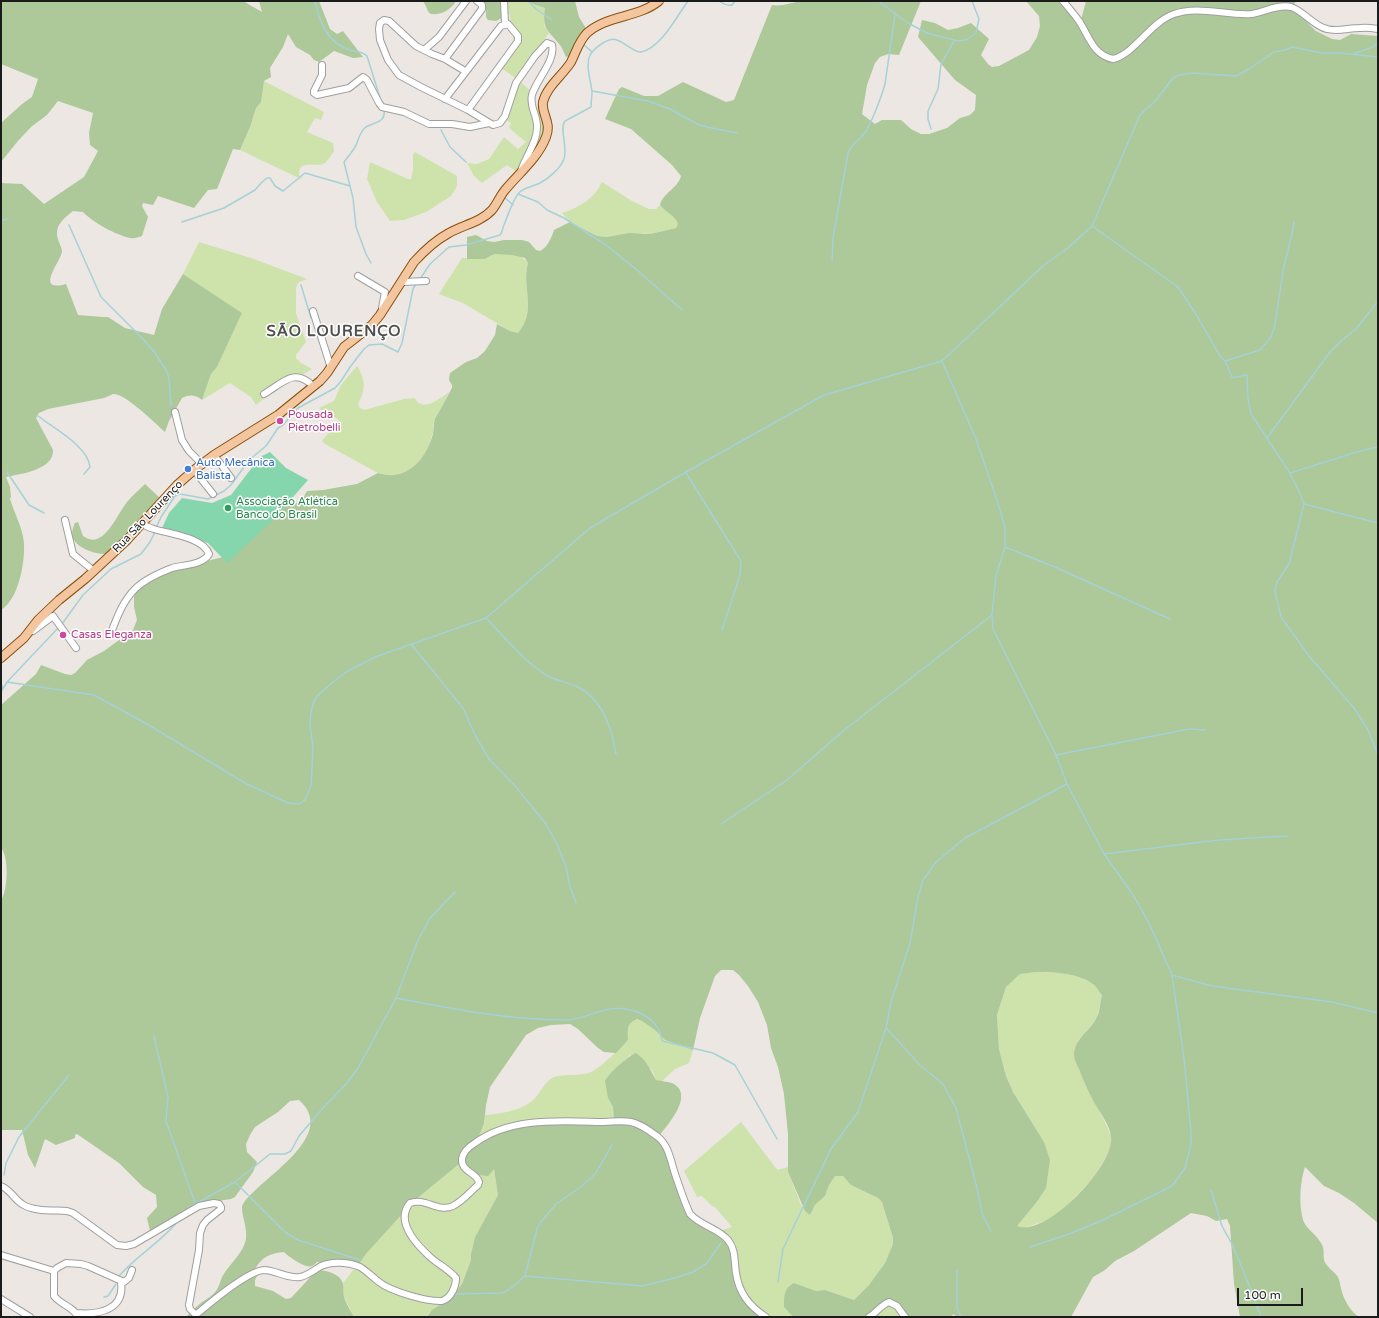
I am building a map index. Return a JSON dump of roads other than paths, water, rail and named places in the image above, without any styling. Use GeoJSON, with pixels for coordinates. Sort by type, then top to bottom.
{"type":"FeatureCollection","features":[{"type":"Feature","properties":{"kind":"main road","name":"Rua São Lourenço"},"geometry":{"type":"LineString","coordinates":[[1,658],[24,638],[38,620],[59,600],[94,571],[142,524],[177,485],[194,470],[278,415],[320,381],[349,343],[372,325],[380,315],[414,262],[421,254],[449,233],[487,215],[495,206],[504,191],[543,143],[548,124],[543,108],[544,99],[570,63],[581,39],[600,24],[642,11],[659,1]]}},
{"type":"Feature","properties":{"kind":"street"},"geometry":{"type":"LineString","coordinates":[[424,50],[439,37],[466,1]]}},
{"type":"Feature","properties":{"kind":"street"},"geometry":{"type":"LineString","coordinates":[[445,59],[482,9],[482,5],[477,1]]}},
{"type":"Feature","properties":{"kind":"street"},"geometry":{"type":"LineString","coordinates":[[504,1],[506,24]]}},
{"type":"Feature","properties":{"kind":"street"},"geometry":{"type":"LineString","coordinates":[[1063,1],[1076,17],[1094,48],[1101,54],[1113,59],[1128,51],[1152,28],[1164,20],[1174,14],[1188,11],[1252,14],[1284,7],[1291,7],[1326,29],[1362,27],[1378,29]]}},
{"type":"Feature","properties":{"kind":"street"},"geometry":{"type":"LineString","coordinates":[[465,71],[445,59],[416,46],[391,22],[381,21],[379,26],[380,40],[388,60],[396,72],[403,78],[468,110],[493,125],[497,124],[505,116],[516,83],[544,46],[551,43],[553,49],[549,63],[537,84],[531,103],[537,128],[536,137],[520,172]]}},
{"type":"Feature","properties":{"kind":"street"},"geometry":{"type":"LineString","coordinates":[[445,98],[501,26],[506,24]]}},
{"type":"Feature","properties":{"kind":"street"},"geometry":{"type":"LineString","coordinates":[[468,110],[518,41],[518,36],[508,24],[506,24]]}},
{"type":"Feature","properties":{"kind":"street"},"geometry":{"type":"LineString","coordinates":[[322,65],[323,70],[321,78],[314,91],[316,95],[349,88],[362,77],[367,80],[380,105],[404,112],[430,124],[452,124],[470,127],[489,123]]}},
{"type":"Feature","properties":{"kind":"street"},"geometry":{"type":"LineString","coordinates":[[358,276],[385,292],[385,298],[380,315]]}},
{"type":"Feature","properties":{"kind":"street"},"geometry":{"type":"LineString","coordinates":[[402,282],[421,281]]}},
{"type":"Feature","properties":{"kind":"street"},"geometry":{"type":"LineString","coordinates":[[313,311],[331,368]]}},
{"type":"Feature","properties":{"kind":"street"},"geometry":{"type":"LineString","coordinates":[[264,394],[296,376],[307,380],[313,386]]}},
{"type":"Feature","properties":{"kind":"street"},"geometry":{"type":"LineString","coordinates":[[175,412],[182,440],[189,451],[202,464]]}},
{"type":"Feature","properties":{"kind":"street"},"geometry":{"type":"LineString","coordinates":[[214,456],[231,478]]}},
{"type":"Feature","properties":{"kind":"street"},"geometry":{"type":"LineString","coordinates":[[194,470],[213,494]]}},
{"type":"Feature","properties":{"kind":"street"},"geometry":{"type":"LineString","coordinates":[[65,520],[73,554],[94,571]]}},
{"type":"Feature","properties":{"kind":"street"},"geometry":{"type":"LineString","coordinates":[[111,633],[118,613],[135,589],[157,575],[173,568],[204,560],[208,556],[209,552],[192,539],[161,532],[142,524]]}},
{"type":"Feature","properties":{"kind":"street"},"geometry":{"type":"LineString","coordinates":[[24,638],[54,617],[76,648]]}},
{"type":"Feature","properties":{"kind":"street"},"geometry":{"type":"LineString","coordinates":[[1,1186],[7,1189],[20,1203],[29,1208],[68,1211],[73,1213],[117,1245],[126,1246],[134,1244],[199,1206],[214,1203],[219,1204],[221,1207],[219,1211],[202,1225],[200,1232],[199,1250],[189,1305],[192,1312],[198,1313],[226,1290],[259,1271],[270,1271],[300,1277],[323,1265],[333,1263],[350,1264],[360,1267],[387,1288],[442,1301],[449,1297],[453,1290],[456,1278],[429,1256],[414,1240],[405,1222],[405,1210],[410,1203],[419,1201],[446,1208],[453,1206],[462,1200],[478,1185],[479,1182],[477,1177],[465,1169],[463,1164],[463,1156],[473,1144],[484,1136],[493,1132],[518,1124],[528,1123],[569,1121],[628,1122],[638,1124],[651,1132],[664,1144],[690,1214],[698,1222],[720,1233],[728,1240],[733,1249],[736,1273],[741,1292],[750,1305],[766,1317]]}},
{"type":"Feature","properties":{"kind":"street"},"geometry":{"type":"LineString","coordinates":[[1,1255],[54,1271]]}},
{"type":"Feature","properties":{"kind":"street"},"geometry":{"type":"LineString","coordinates":[[121,1282],[122,1290],[115,1305],[107,1310],[88,1314],[77,1315],[58,1301],[54,1296],[54,1271],[66,1263],[81,1264],[121,1282],[128,1280],[132,1270]]}},
{"type":"Feature","properties":{"kind":"street"},"geometry":{"type":"LineString","coordinates":[[1,1299],[30,1317]]}},
{"type":"Feature","properties":{"kind":"street"},"geometry":{"type":"LineString","coordinates":[[869,1317],[889,1302],[897,1306],[905,1317]]}},
{"type":"Feature","properties":{"kind":"waterway"},"geometry":{"type":"LineString","coordinates":[[315,1],[322,24],[330,37],[342,47],[361,52],[367,56],[381,101]]}},
{"type":"Feature","properties":{"kind":"waterway"},"geometry":{"type":"LineString","coordinates":[[528,1],[536,9],[552,20]]}},
{"type":"Feature","properties":{"kind":"waterway"},"geometry":{"type":"LineString","coordinates":[[420,279],[430,264],[449,247],[466,245],[500,235],[518,194],[528,187],[543,181],[554,173],[560,166],[565,154],[563,124],[565,121],[591,107],[592,92],[588,63],[590,55],[594,50],[599,45],[613,39],[620,41],[639,52],[648,49],[668,31],[688,1]]}},
{"type":"Feature","properties":{"kind":"waterway"},"geometry":{"type":"LineString","coordinates":[[719,1],[730,5],[732,5],[735,1]]}},
{"type":"Feature","properties":{"kind":"waterway"},"geometry":{"type":"LineString","coordinates":[[878,1],[908,23],[927,33],[958,41],[966,40],[976,33],[979,19],[972,1]]}},
{"type":"Feature","properties":{"kind":"waterway"},"geometry":{"type":"LineString","coordinates":[[832,260],[833,238],[848,153],[867,130],[885,84],[895,14]]}},
{"type":"Feature","properties":{"kind":"waterway"},"geometry":{"type":"LineString","coordinates":[[931,129],[928,119],[928,111],[938,89],[941,64],[954,41]]}},
{"type":"Feature","properties":{"kind":"waterway"},"geometry":{"type":"LineString","coordinates":[[1355,53],[1373,47],[1378,42]]}},
{"type":"Feature","properties":{"kind":"waterway"},"geometry":{"type":"LineString","coordinates":[[583,44],[592,52]]}},
{"type":"Feature","properties":{"kind":"waterway"},"geometry":{"type":"LineString","coordinates":[[7,682],[94,695],[147,724],[245,783],[288,803],[299,804],[305,800],[311,786],[313,748],[310,724],[314,701],[318,695],[333,682],[346,672],[375,657],[486,618],[590,528],[686,472],[824,395],[942,361],[1043,266],[1069,247],[1092,226],[1140,115],[1157,99],[1173,78],[1179,75],[1193,73],[1236,76],[1274,52],[1292,47],[1322,53],[1340,53],[1378,57]]}},
{"type":"Feature","properties":{"kind":"waterway"},"geometry":{"type":"LineString","coordinates":[[592,91],[648,101],[670,109],[697,124],[737,133]]}},
{"type":"Feature","properties":{"kind":"waterway"},"geometry":{"type":"LineString","coordinates":[[371,263],[356,227],[353,198],[344,162],[355,147],[362,131],[366,127],[379,122],[383,117],[384,110]]}},
{"type":"Feature","properties":{"kind":"waterway"},"geometry":{"type":"LineString","coordinates":[[441,130],[450,147],[466,162]]}},
{"type":"Feature","properties":{"kind":"waterway"},"geometry":{"type":"LineString","coordinates":[[182,222],[224,208],[255,190],[267,178],[270,178],[275,186],[283,191],[305,173],[350,186]]}},
{"type":"Feature","properties":{"kind":"waterway"},"geometry":{"type":"LineString","coordinates":[[518,194],[538,202],[547,210],[564,218],[606,245],[682,310]]}},
{"type":"Feature","properties":{"kind":"waterway"},"geometry":{"type":"LineString","coordinates":[[504,197],[513,205]]}},
{"type":"Feature","properties":{"kind":"waterway"},"geometry":{"type":"LineString","coordinates":[[1,221],[7,219]]}},
{"type":"Feature","properties":{"kind":"waterway"},"geometry":{"type":"LineString","coordinates":[[1225,361],[1260,350],[1271,337],[1275,325],[1283,271],[1294,222]]}},
{"type":"Feature","properties":{"kind":"waterway"},"geometry":{"type":"LineString","coordinates":[[69,225],[101,297],[143,339],[155,353],[166,370],[169,378],[171,406]]}},
{"type":"Feature","properties":{"kind":"waterway"},"geometry":{"type":"LineString","coordinates":[[1092,226],[1178,287],[1220,356],[1225,361],[1232,377],[1247,375],[1248,398],[1251,414],[1290,473],[1304,504],[1289,564],[1277,582],[1275,591],[1281,617],[1309,656],[1354,708],[1368,730],[1378,755]]}},
{"type":"Feature","properties":{"kind":"waterway"},"geometry":{"type":"LineString","coordinates":[[156,528],[161,517],[175,496],[180,494],[208,499],[224,491],[231,485],[249,460],[266,446],[278,428],[283,425],[298,408],[335,388],[364,349],[369,345],[382,344],[398,352],[402,343],[413,289],[416,284]]}},
{"type":"Feature","properties":{"kind":"waterway"},"geometry":{"type":"LineString","coordinates":[[301,285],[311,318]]}},
{"type":"Feature","properties":{"kind":"waterway"},"geometry":{"type":"LineString","coordinates":[[1267,438],[1330,352],[1356,329],[1378,301]]}},
{"type":"Feature","properties":{"kind":"waterway"},"geometry":{"type":"LineString","coordinates":[[942,361],[976,439],[1005,528],[1005,547],[996,576],[992,615],[993,629],[1056,755],[1067,784],[1104,854],[1132,893],[1149,923],[1172,975],[1184,1058],[1191,1144],[1185,1168],[1173,1185],[1103,1220],[1069,1234],[1030,1247]]}},
{"type":"Feature","properties":{"kind":"waterway"},"geometry":{"type":"LineString","coordinates":[[38,416],[69,438],[83,452],[88,459],[90,467],[84,474]]}},
{"type":"Feature","properties":{"kind":"waterway"},"geometry":{"type":"LineString","coordinates":[[1290,473],[1360,451],[1378,447]]}},
{"type":"Feature","properties":{"kind":"waterway"},"geometry":{"type":"LineString","coordinates":[[7,472],[29,505],[44,513]]}},
{"type":"Feature","properties":{"kind":"waterway"},"geometry":{"type":"LineString","coordinates":[[686,473],[741,561],[740,575],[722,630]]}},
{"type":"Feature","properties":{"kind":"waterway"},"geometry":{"type":"LineString","coordinates":[[1304,504],[1378,523]]}},
{"type":"Feature","properties":{"kind":"waterway"},"geometry":{"type":"LineString","coordinates":[[62,624],[83,595],[111,569],[141,554],[155,532]]}},
{"type":"Feature","properties":{"kind":"waterway"},"geometry":{"type":"LineString","coordinates":[[1005,547],[1057,568],[1170,619]]}},
{"type":"Feature","properties":{"kind":"waterway"},"geometry":{"type":"LineString","coordinates":[[721,824],[787,780],[843,731],[992,615]]}},
{"type":"Feature","properties":{"kind":"waterway"},"geometry":{"type":"LineString","coordinates":[[486,618],[530,663],[546,675],[578,687],[594,699],[609,725],[616,754]]}},
{"type":"Feature","properties":{"kind":"waterway"},"geometry":{"type":"LineString","coordinates":[[1,692],[7,682],[59,627]]}},
{"type":"Feature","properties":{"kind":"waterway"},"geometry":{"type":"LineString","coordinates":[[411,644],[463,708],[475,735],[489,759],[516,787],[546,824],[557,844],[566,867],[569,883],[576,903]]}},
{"type":"Feature","properties":{"kind":"waterway"},"geometry":{"type":"LineString","coordinates":[[1,684],[3,688]]}},
{"type":"Feature","properties":{"kind":"waterway"},"geometry":{"type":"LineString","coordinates":[[1056,755],[1189,729],[1205,730]]}},
{"type":"Feature","properties":{"kind":"waterway"},"geometry":{"type":"LineString","coordinates":[[778,1282],[783,1249],[831,1149],[858,1112],[886,1028],[891,1002],[910,943],[918,897],[923,880],[936,862],[965,838],[1067,784]]}},
{"type":"Feature","properties":{"kind":"waterway"},"geometry":{"type":"LineString","coordinates":[[1104,854],[1219,840],[1287,836]]}},
{"type":"Feature","properties":{"kind":"waterway"},"geometry":{"type":"LineString","coordinates":[[188,1208],[235,1182],[270,1154],[285,1154],[291,1151],[299,1136],[347,1083],[358,1068],[396,998],[418,940],[430,918],[455,892]]}},
{"type":"Feature","properties":{"kind":"waterway"},"geometry":{"type":"LineString","coordinates":[[1172,975],[1212,986],[1332,1002],[1378,1013]]}},
{"type":"Feature","properties":{"kind":"waterway"},"geometry":{"type":"LineString","coordinates":[[396,998],[480,1013],[543,1020],[581,1018],[602,1011],[618,1008],[635,1011],[648,1017],[654,1023],[659,1030],[662,1041],[713,1053],[735,1065],[777,1139]]}},
{"type":"Feature","properties":{"kind":"waterway"},"geometry":{"type":"LineString","coordinates":[[887,1029],[920,1065],[943,1084],[956,1108],[982,1213],[991,1231]]}},
{"type":"Feature","properties":{"kind":"waterway"},"geometry":{"type":"LineString","coordinates":[[154,1036],[168,1097],[166,1121],[195,1203]]}},
{"type":"Feature","properties":{"kind":"waterway"},"geometry":{"type":"LineString","coordinates":[[4,1175],[6,1163],[19,1137],[69,1075]]}},
{"type":"Feature","properties":{"kind":"waterway"},"geometry":{"type":"LineString","coordinates":[[455,1294],[502,1293],[510,1289],[525,1276],[537,1229],[540,1223],[557,1203],[581,1187],[596,1173],[612,1145]]}},
{"type":"Feature","properties":{"kind":"waterway"},"geometry":{"type":"LineString","coordinates":[[236,1183],[285,1232],[298,1240],[360,1260]]}},
{"type":"Feature","properties":{"kind":"waterway"},"geometry":{"type":"LineString","coordinates":[[1211,1190],[1222,1226],[1233,1246],[1261,1317]]}},
{"type":"Feature","properties":{"kind":"waterway"},"geometry":{"type":"LineString","coordinates":[[119,1276],[177,1222]]}},
{"type":"Feature","properties":{"kind":"waterway"},"geometry":{"type":"LineString","coordinates":[[525,1276],[643,1286],[693,1272],[706,1264],[721,1243]]}},
{"type":"Feature","properties":{"kind":"waterway"},"geometry":{"type":"LineString","coordinates":[[957,1270],[957,1307],[961,1317]]}},
{"type":"Feature","properties":{"kind":"waterway"},"geometry":{"type":"LineString","coordinates":[[104,1297],[108,1296],[116,1284]]}},
{"type":"Feature","properties":{"kind":"place","name":"Pousada Pietrobelli"},"geometry":{"type":"Point","coordinates":[280,421]}},
{"type":"Feature","properties":{"kind":"place","name":"Auto Mecânica Balista"},"geometry":{"type":"Point","coordinates":[188,469]}},
{"type":"Feature","properties":{"kind":"place","name":"Associação Atlética Banco do Brasil"},"geometry":{"type":"Point","coordinates":[228,508]}},
{"type":"Feature","properties":{"kind":"place","name":"Casas Eleganza"},"geometry":{"type":"Point","coordinates":[63,635]}},
{"type":"Feature","properties":{"kind":"district","name":"SÃO LOURENÇO"},"geometry":{"type":"Point","coordinates":[334,332]}}]}
